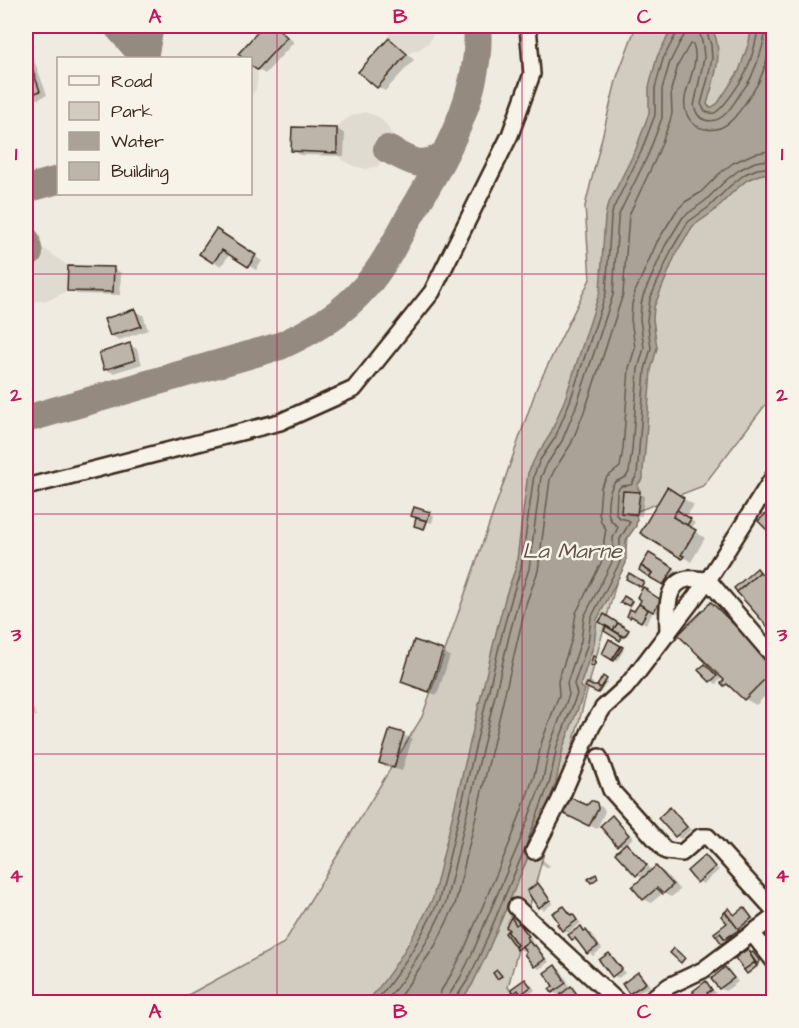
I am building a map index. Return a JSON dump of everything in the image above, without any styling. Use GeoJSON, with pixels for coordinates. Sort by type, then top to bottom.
{"type":"FeatureCollection","features":[{"type":"Feature","properties":{"kind":"street"},"geometry":{"type":"LineString","coordinates":[[26,487],[280,422],[354,389],[432,292],[510,135],[532,74],[528,26]]}},
{"type":"Feature","properties":{"kind":"street"},"geometry":{"type":"LineString","coordinates":[[534,851],[559,802],[592,726],[603,708],[625,688],[708,580],[774,476]]}},
{"type":"Feature","properties":{"kind":"street"},"geometry":{"type":"LineString","coordinates":[[668,634],[669,600],[673,588],[677,583],[687,579],[708,580],[774,657]]}},
{"type":"Feature","properties":{"kind":"street"},"geometry":{"type":"LineString","coordinates":[[599,757],[611,790],[666,851],[681,853],[700,837],[708,837],[774,910]]}},
{"type":"Feature","properties":{"kind":"street"},"geometry":{"type":"LineString","coordinates":[[516,907],[618,1002]]}},
{"type":"Feature","properties":{"kind":"street"},"geometry":{"type":"LineString","coordinates":[[647,1002],[669,986],[703,970],[774,917]]}},
{"type":"Feature","properties":{"kind":"street"},"geometry":{"type":"LineString","coordinates":[[752,933],[774,961]]}},
{"type":"Feature","properties":{"kind":"shaded area"},"geometry":{"type":"Polygon","coordinates":[[[388,26],[437,26],[430,41],[420,49],[407,54],[389,38],[388,26]]]}},
{"type":"Feature","properties":{"kind":"shaded area"},"geometry":{"type":"Polygon","coordinates":[[[252,66],[257,70],[256,89],[252,95],[252,66]]]}},
{"type":"Feature","properties":{"kind":"shaded area"},"geometry":{"type":"Polygon","coordinates":[[[365,112],[377,116],[386,124],[392,135],[378,166],[366,169],[343,160],[337,153],[337,128],[351,116],[365,112]]]}},
{"type":"Feature","properties":{"kind":"shaded area"},"geometry":{"type":"Polygon","coordinates":[[[45,249],[68,266],[67,291],[49,300],[26,301],[26,253],[45,249]]]}},
{"type":"Feature","properties":{"kind":"green space"},"geometry":{"type":"Polygon","coordinates":[[[636,26],[773,26],[773,395],[703,486],[635,512],[508,987],[519,1002],[175,1002],[284,943],[422,717],[537,387],[590,279],[585,206],[617,77],[636,26]]]}},
{"type":"Feature","properties":{"kind":"water","name":"La Marne"},"geometry":{"type":"Polygon","coordinates":[[[676,26],[710,26],[715,35],[717,64],[707,104],[712,107],[718,103],[739,71],[752,26],[773,26],[773,172],[747,180],[713,212],[693,226],[677,251],[654,307],[653,319],[657,348],[651,370],[643,479],[638,484],[640,492],[622,513],[636,514],[636,526],[626,540],[626,563],[597,620],[594,644],[580,686],[585,690],[563,748],[556,782],[532,848],[472,985],[460,1002],[367,1002],[403,952],[433,898],[497,629],[516,567],[528,473],[550,435],[565,399],[600,291],[607,207],[636,149],[649,113],[649,87],[657,57],[676,26]]]}},
{"type":"Feature","properties":{"kind":"building"},"geometry":{"type":"Polygon","coordinates":[[[263,26],[275,26],[287,37],[257,70],[252,66],[252,57],[242,57],[238,54],[263,26]]]}},
{"type":"Feature","properties":{"kind":"building"},"geometry":{"type":"Polygon","coordinates":[[[389,38],[407,54],[377,88],[358,72],[389,38]]]}},
{"type":"Feature","properties":{"kind":"building"},"geometry":{"type":"Polygon","coordinates":[[[26,52],[40,91],[26,97],[26,52]]]}},
{"type":"Feature","properties":{"kind":"building"},"geometry":{"type":"Polygon","coordinates":[[[292,127],[337,128],[337,153],[291,151],[292,127]]]}},
{"type":"Feature","properties":{"kind":"building"},"geometry":{"type":"Polygon","coordinates":[[[216,229],[256,255],[248,267],[222,250],[213,263],[199,254],[216,229]]]}},
{"type":"Feature","properties":{"kind":"building"},"geometry":{"type":"Polygon","coordinates":[[[68,266],[114,267],[113,292],[67,291],[68,266]]]}},
{"type":"Feature","properties":{"kind":"building"},"geometry":{"type":"Polygon","coordinates":[[[135,309],[141,326],[110,336],[104,319],[135,309]]]}},
{"type":"Feature","properties":{"kind":"building"},"geometry":{"type":"Polygon","coordinates":[[[130,343],[135,360],[104,370],[99,353],[130,343]]]}},
{"type":"Feature","properties":{"kind":"building"},"geometry":{"type":"Polygon","coordinates":[[[667,487],[684,498],[673,517],[696,530],[681,555],[684,556],[682,559],[640,533],[667,487]]]}},
{"type":"Feature","properties":{"kind":"building"},"geometry":{"type":"Polygon","coordinates":[[[623,491],[640,492],[637,514],[621,513],[623,491]]]}},
{"type":"Feature","properties":{"kind":"building"},"geometry":{"type":"Polygon","coordinates":[[[774,506],[774,537],[758,521],[774,506]]]}},
{"type":"Feature","properties":{"kind":"building"},"geometry":{"type":"Polygon","coordinates":[[[414,507],[430,512],[427,521],[411,516],[414,507]]]}},
{"type":"Feature","properties":{"kind":"building"},"geometry":{"type":"Polygon","coordinates":[[[677,510],[691,519],[687,525],[673,517],[677,510]]]}},
{"type":"Feature","properties":{"kind":"building"},"geometry":{"type":"Polygon","coordinates":[[[416,518],[427,521],[424,529],[414,526],[416,518]]]}},
{"type":"Feature","properties":{"kind":"building"},"geometry":{"type":"Polygon","coordinates":[[[649,553],[674,568],[663,585],[649,577],[652,573],[641,566],[649,553]]]}},
{"type":"Feature","properties":{"kind":"building"},"geometry":{"type":"Polygon","coordinates":[[[641,566],[652,573],[649,577],[639,570],[641,566]]]}},
{"type":"Feature","properties":{"kind":"building"},"geometry":{"type":"Polygon","coordinates":[[[757,568],[760,572],[737,592],[734,588],[757,568]]]}},
{"type":"Feature","properties":{"kind":"building"},"geometry":{"type":"Polygon","coordinates":[[[760,572],[774,587],[774,634],[737,592],[760,572]]]}},
{"type":"Feature","properties":{"kind":"building"},"geometry":{"type":"Polygon","coordinates":[[[629,573],[644,582],[641,587],[626,579],[629,573]]]}},
{"type":"Feature","properties":{"kind":"building"},"geometry":{"type":"Polygon","coordinates":[[[643,587],[661,600],[653,612],[639,604],[641,600],[637,597],[643,587]]]}},
{"type":"Feature","properties":{"kind":"building"},"geometry":{"type":"Polygon","coordinates":[[[624,596],[632,601],[629,606],[620,603],[624,596]]]}},
{"type":"Feature","properties":{"kind":"building"},"geometry":{"type":"Polygon","coordinates":[[[711,602],[774,664],[774,670],[744,700],[727,684],[724,686],[721,683],[724,680],[678,635],[711,602]]]}},
{"type":"Feature","properties":{"kind":"building"},"geometry":{"type":"Polygon","coordinates":[[[639,604],[648,610],[641,622],[627,616],[630,609],[634,611],[639,604]]]}},
{"type":"Feature","properties":{"kind":"building"},"geometry":{"type":"Polygon","coordinates":[[[604,614],[618,623],[613,630],[599,622],[604,614]]]}},
{"type":"Feature","properties":{"kind":"building"},"geometry":{"type":"Polygon","coordinates":[[[618,623],[629,630],[624,637],[613,630],[618,623]]]}},
{"type":"Feature","properties":{"kind":"building"},"geometry":{"type":"Polygon","coordinates":[[[606,626],[622,636],[620,641],[604,631],[606,626]]]}},
{"type":"Feature","properties":{"kind":"building"},"geometry":{"type":"Polygon","coordinates":[[[609,639],[621,646],[612,660],[602,654],[609,639]]]}},
{"type":"Feature","properties":{"kind":"building"},"geometry":{"type":"Polygon","coordinates":[[[414,640],[443,650],[429,692],[401,682],[414,640]]]}},
{"type":"Feature","properties":{"kind":"building"},"geometry":{"type":"Polygon","coordinates":[[[621,646],[623,647],[614,661],[612,660],[621,646]]]}},
{"type":"Feature","properties":{"kind":"building"},"geometry":{"type":"Polygon","coordinates":[[[593,656],[596,657],[594,662],[596,663],[593,666],[590,665],[593,656]]]}},
{"type":"Feature","properties":{"kind":"building"},"geometry":{"type":"Polygon","coordinates":[[[705,664],[717,676],[710,682],[698,670],[705,664]]]}},
{"type":"Feature","properties":{"kind":"building"},"geometry":{"type":"Polygon","coordinates":[[[603,676],[607,679],[601,688],[597,686],[603,676]]]}},
{"type":"Feature","properties":{"kind":"building"},"geometry":{"type":"Polygon","coordinates":[[[587,683],[601,688],[598,693],[585,687],[587,683]]]}},
{"type":"Feature","properties":{"kind":"building"},"geometry":{"type":"Polygon","coordinates":[[[29,703],[31,714],[26,715],[26,704],[29,703]]]}},
{"type":"Feature","properties":{"kind":"building"},"geometry":{"type":"Polygon","coordinates":[[[390,729],[404,733],[394,768],[379,763],[390,729]]]}},
{"type":"Feature","properties":{"kind":"building"},"geometry":{"type":"Polygon","coordinates":[[[569,797],[587,805],[591,801],[597,803],[598,809],[589,826],[562,813],[569,797]]]}},
{"type":"Feature","properties":{"kind":"building"},"geometry":{"type":"Polygon","coordinates":[[[670,807],[687,827],[675,837],[658,818],[670,807]]]}},
{"type":"Feature","properties":{"kind":"building"},"geometry":{"type":"Polygon","coordinates":[[[612,815],[629,835],[617,846],[600,826],[612,815]]]}},
{"type":"Feature","properties":{"kind":"building"},"geometry":{"type":"Polygon","coordinates":[[[626,843],[647,865],[636,876],[615,853],[626,843]]]}},
{"type":"Feature","properties":{"kind":"building"},"geometry":{"type":"Polygon","coordinates":[[[705,855],[715,867],[697,883],[687,871],[705,855]]]}},
{"type":"Feature","properties":{"kind":"building"},"geometry":{"type":"Polygon","coordinates":[[[656,866],[673,885],[663,894],[657,888],[643,900],[632,887],[656,866]]]}},
{"type":"Feature","properties":{"kind":"building"},"geometry":{"type":"Polygon","coordinates":[[[596,874],[598,878],[591,883],[588,879],[596,874]]]}},
{"type":"Feature","properties":{"kind":"building"},"geometry":{"type":"Polygon","coordinates":[[[538,883],[550,900],[538,908],[527,891],[538,883]]]}},
{"type":"Feature","properties":{"kind":"building"},"geometry":{"type":"Polygon","coordinates":[[[564,906],[577,920],[562,931],[552,913],[564,906]]]}},
{"type":"Feature","properties":{"kind":"building"},"geometry":{"type":"Polygon","coordinates":[[[744,907],[752,918],[738,929],[725,912],[729,908],[734,915],[744,907]]]}},
{"type":"Feature","properties":{"kind":"building"},"geometry":{"type":"Polygon","coordinates":[[[725,912],[739,930],[725,939],[720,933],[716,936],[714,933],[727,923],[721,916],[725,912]]]}},
{"type":"Feature","properties":{"kind":"building"},"geometry":{"type":"Polygon","coordinates":[[[511,917],[516,925],[519,923],[529,936],[527,937],[529,941],[517,950],[515,947],[517,945],[506,927],[511,917]]]}},
{"type":"Feature","properties":{"kind":"building"},"geometry":{"type":"Polygon","coordinates":[[[581,926],[598,946],[587,954],[575,938],[572,940],[568,935],[581,926]]]}},
{"type":"Feature","properties":{"kind":"building"},"geometry":{"type":"Polygon","coordinates":[[[507,931],[517,945],[515,947],[505,933],[507,931]]]}},
{"type":"Feature","properties":{"kind":"building"},"geometry":{"type":"Polygon","coordinates":[[[720,933],[725,939],[732,936],[722,944],[716,936],[720,933]]]}},
{"type":"Feature","properties":{"kind":"building"},"geometry":{"type":"Polygon","coordinates":[[[529,941],[533,946],[535,945],[545,959],[534,967],[524,954],[526,952],[522,946],[529,941]]]}},
{"type":"Feature","properties":{"kind":"building"},"geometry":{"type":"Polygon","coordinates":[[[674,948],[685,958],[681,963],[670,953],[674,948]]]}},
{"type":"Feature","properties":{"kind":"building"},"geometry":{"type":"Polygon","coordinates":[[[748,949],[755,962],[744,970],[735,958],[748,949]]]}},
{"type":"Feature","properties":{"kind":"building"},"geometry":{"type":"Polygon","coordinates":[[[753,952],[760,961],[757,964],[750,954],[753,952]]]}},
{"type":"Feature","properties":{"kind":"building"},"geometry":{"type":"Polygon","coordinates":[[[609,953],[622,969],[612,977],[599,960],[609,953]]]}},
{"type":"Feature","properties":{"kind":"building"},"geometry":{"type":"Polygon","coordinates":[[[754,963],[757,966],[747,974],[744,970],[754,963]]]}},
{"type":"Feature","properties":{"kind":"building"},"geometry":{"type":"Polygon","coordinates":[[[555,965],[566,983],[552,993],[549,989],[553,986],[544,973],[555,965]]]}},
{"type":"Feature","properties":{"kind":"building"},"geometry":{"type":"Polygon","coordinates":[[[725,967],[734,978],[719,989],[711,979],[725,967]]]}},
{"type":"Feature","properties":{"kind":"building"},"geometry":{"type":"Polygon","coordinates":[[[497,970],[502,976],[497,979],[493,973],[497,970]]]}},
{"type":"Feature","properties":{"kind":"building"},"geometry":{"type":"Polygon","coordinates":[[[638,972],[646,983],[629,994],[622,984],[638,972]]]}},
{"type":"Feature","properties":{"kind":"building"},"geometry":{"type":"Polygon","coordinates":[[[525,979],[531,987],[521,994],[518,990],[514,993],[511,989],[525,979]]]}},
{"type":"Feature","properties":{"kind":"building"},"geometry":{"type":"Polygon","coordinates":[[[706,981],[712,990],[707,993],[709,996],[700,1002],[693,1002],[688,997],[706,981]]]}},
{"type":"Feature","properties":{"kind":"building"},"geometry":{"type":"Polygon","coordinates":[[[571,986],[581,1000],[578,1002],[566,1002],[560,995],[571,986]]]}},
{"type":"Feature","properties":{"kind":"taxiway"},"geometry":{"type":"LineString","coordinates":[[117,26],[144,57]]}},
{"type":"Feature","properties":{"kind":"taxiway"},"geometry":{"type":"LineString","coordinates":[[144,57],[150,26]]}},
{"type":"Feature","properties":{"kind":"taxiway"},"geometry":{"type":"LineString","coordinates":[[26,419],[280,346],[315,328],[347,305],[366,286],[383,263],[446,152],[457,128],[473,77],[477,52],[477,26]]}},
{"type":"Feature","properties":{"kind":"taxiway"},"geometry":{"type":"LineString","coordinates":[[387,149],[408,160],[420,163],[443,156]]}},
{"type":"Feature","properties":{"kind":"taxiway"},"geometry":{"type":"LineString","coordinates":[[26,189],[57,180]]}},
{"type":"Feature","properties":{"kind":"taxiway"},"geometry":{"type":"LineString","coordinates":[[26,240],[29,253]]}}]}
